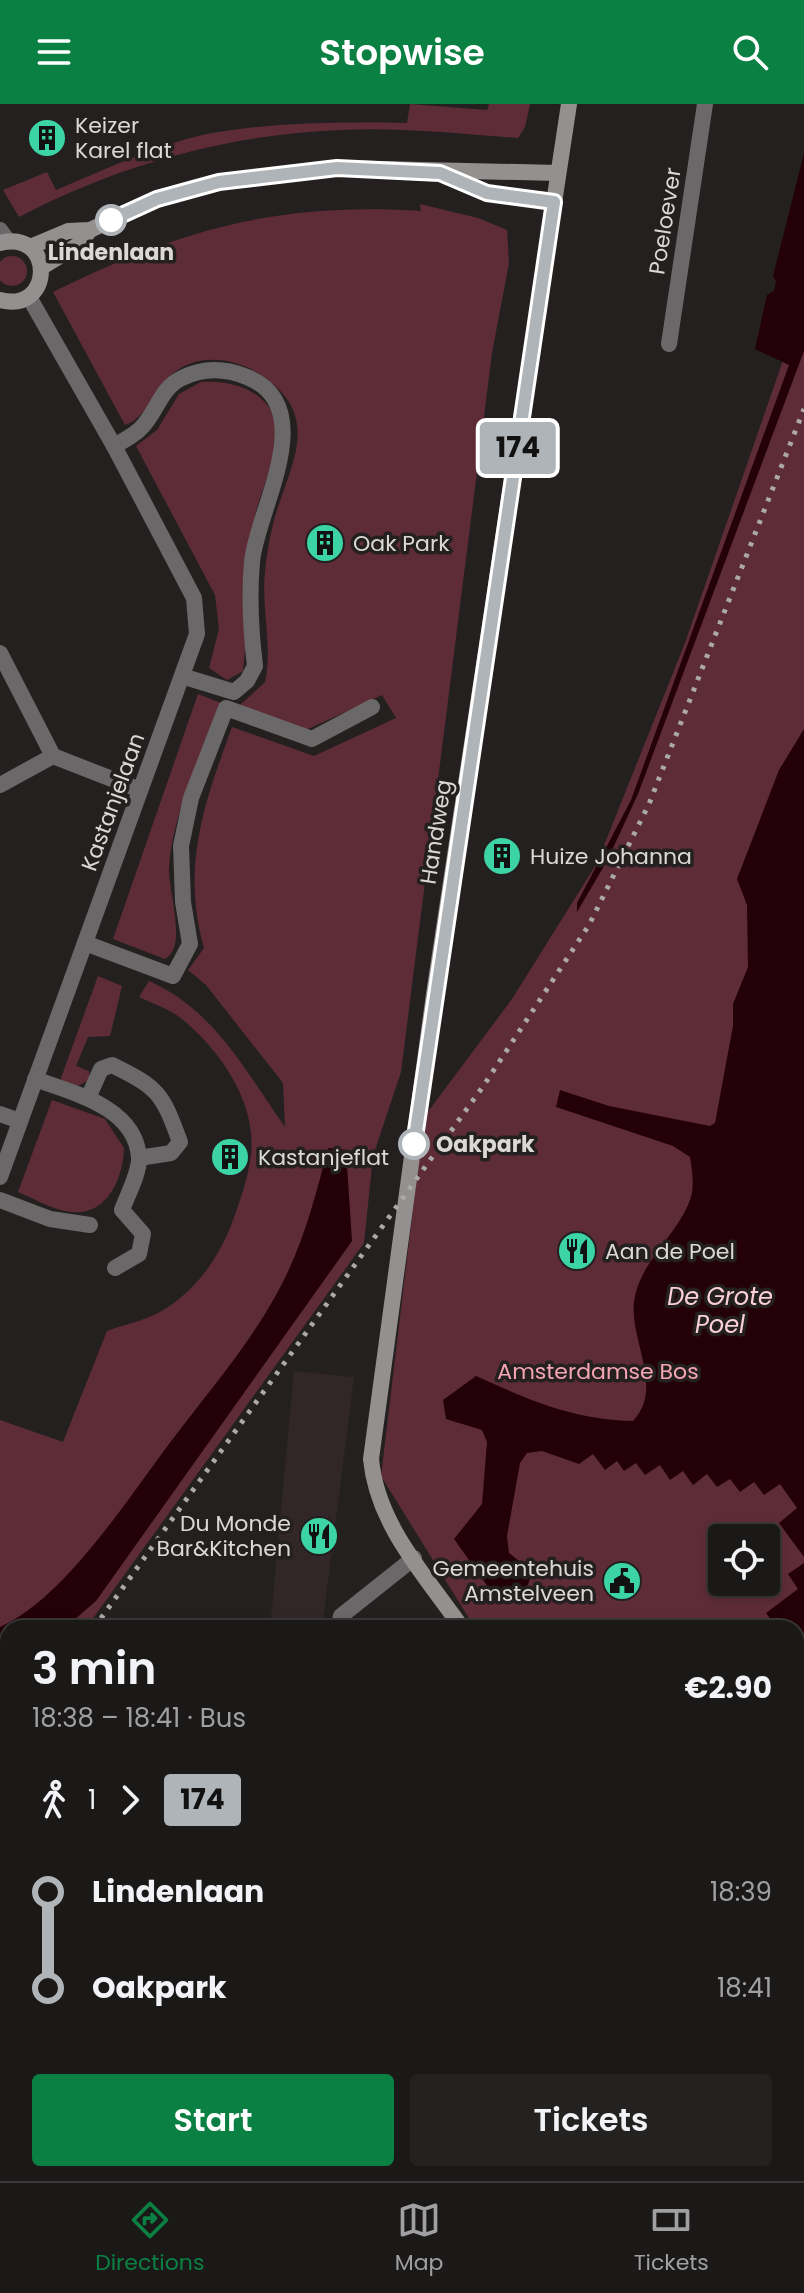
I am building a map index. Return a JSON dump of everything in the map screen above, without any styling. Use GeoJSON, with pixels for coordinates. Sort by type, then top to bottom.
{"type":"FeatureCollection","features":[{"type":"Feature","properties":{"kind":"main road","name":"Handweg"},"geometry":{"type":"LineString","coordinates":[[457,1620],[385,1516],[371,1459],[434,994],[569,104]]}},
{"type":"Feature","properties":{"kind":"main road"},"geometry":{"type":"LineString","coordinates":[[30,247],[68,231],[90,230],[157,199],[219,182],[337,168],[440,173],[524,170],[558,173]]}},
{"type":"Feature","properties":{"kind":"main road"},"geometry":{"type":"LineString","coordinates":[[440,173],[487,193],[554,202]]}},
{"type":"Feature","properties":{"kind":"main road"},"geometry":{"type":"LineString","coordinates":[[42,267],[78,245],[90,230]]}},
{"type":"Feature","properties":{"kind":"main road"},"geometry":{"type":"LineString","coordinates":[[0,300],[12,303],[29,297],[40,283],[42,267],[30,247],[3,238]]}},
{"type":"Feature","properties":{"kind":"street","name":"Poeloever"},"geometry":{"type":"LineString","coordinates":[[669,344],[705,104]]}},
{"type":"Feature","properties":{"kind":"street","name":"Kastanjelaan"},"geometry":{"type":"LineString","coordinates":[[0,1177],[140,790],[185,677],[197,634],[194,598],[114,446],[29,297]]}},
{"type":"Feature","properties":{"kind":"street"},"geometry":{"type":"LineString","coordinates":[[114,446],[139,430],[165,391],[180,379],[203,370],[230,371],[252,379],[270,397],[281,417],[284,438],[280,462],[252,560],[255,666],[247,681],[234,692],[185,677]]}},
{"type":"Feature","properties":{"kind":"street"},"geometry":{"type":"LineString","coordinates":[[0,653],[53,756],[140,790]]}},
{"type":"Feature","properties":{"kind":"street"},"geometry":{"type":"LineString","coordinates":[[85,943],[173,976],[188,952],[181,846],[191,798],[226,708],[312,739],[372,707]]}},
{"type":"Feature","properties":{"kind":"street"},"geometry":{"type":"LineString","coordinates":[[0,785],[53,756]]}},
{"type":"Feature","properties":{"kind":"street"},"geometry":{"type":"LineString","coordinates":[[88,1098],[101,1069],[112,1065],[141,1079],[164,1098],[180,1142],[171,1153],[139,1158]]}},
{"type":"Feature","properties":{"kind":"street"},"geometry":{"type":"LineString","coordinates":[[35,1079],[88,1098],[117,1115],[130,1133],[139,1158],[122,1210],[143,1234],[139,1254],[115,1268]]}},
{"type":"Feature","properties":{"kind":"street"},"geometry":{"type":"LineString","coordinates":[[0,1114],[20,1121]]}},
{"type":"Feature","properties":{"kind":"street"},"geometry":{"type":"LineString","coordinates":[[0,1200],[50,1219],[90,1225]]}},
{"type":"Feature","properties":{"kind":"street"},"geometry":{"type":"LineString","coordinates":[[340,1620],[341,1616],[414,1558]]}},
{"type":"Feature","properties":{"kind":"shaded area"},"geometry":{"type":"Polygon","coordinates":[[[294,1371],[354,1377],[323,1620],[271,1620],[294,1371]]]}},
{"type":"Feature","properties":{"kind":"green space"},"geometry":{"type":"Polygon","coordinates":[[[410,104],[487,110],[489,104],[530,104],[525,127],[518,138],[363,129],[258,138],[135,168],[57,198],[19,217],[3,190],[47,172],[56,190],[157,149],[218,132],[289,124],[407,123],[410,104]]]}},
{"type":"Feature","properties":{"kind":"green space"},"geometry":{"type":"Polygon","coordinates":[[[420,204],[478,218],[507,230],[509,263],[492,353],[401,1072],[373,1156],[364,1243],[92,1620],[0,1620],[0,1420],[63,1442],[107,1331],[158,1313],[194,1285],[213,1261],[228,1234],[250,1163],[248,1116],[233,1079],[210,1046],[182,1019],[139,997],[149,981],[193,1009],[211,1026],[242,1064],[285,1127],[283,1083],[206,985],[188,970],[204,948],[195,889],[199,835],[232,727],[314,756],[396,718],[382,695],[306,730],[239,706],[265,682],[267,641],[264,586],[267,556],[273,523],[291,471],[298,437],[297,421],[281,391],[257,372],[240,365],[222,360],[195,362],[171,375],[142,413],[125,425],[53,292],[144,252],[232,224],[322,211],[421,211],[420,204]]]}},
{"type":"Feature","properties":{"kind":"green space"},"geometry":{"type":"Polygon","coordinates":[[[6,257],[18,257],[26,265],[26,277],[18,285],[6,285],[-1,278],[-1,264],[6,257]]]}},
{"type":"Feature","properties":{"kind":"green space","name":"Amsterdamse Bos"},"geometry":{"type":"Polygon","coordinates":[[[804,300],[804,1620],[470,1620],[381,1476],[424,1117],[512,999],[597,863],[685,643],[804,300]]]}},
{"type":"Feature","properties":{"kind":"green space"},"geometry":{"type":"Polygon","coordinates":[[[201,382],[233,384],[253,392],[268,406],[277,426],[275,450],[252,533],[243,671],[227,680],[209,668],[219,629],[215,595],[136,446],[157,430],[179,394],[201,382]]]}},
{"type":"Feature","properties":{"kind":"green space"},"geometry":{"type":"Polygon","coordinates":[[[198,694],[221,703],[176,825],[169,878],[176,931],[172,953],[165,959],[113,939],[198,694]]]}},
{"type":"Feature","properties":{"kind":"green space"},"geometry":{"type":"Polygon","coordinates":[[[98,976],[122,986],[110,1036],[88,1037],[76,1066],[89,1071],[89,1080],[76,1087],[63,1083],[61,1078],[98,976]]]}},
{"type":"Feature","properties":{"kind":"green space"},"geometry":{"type":"Polygon","coordinates":[[[52,1100],[105,1119],[124,1148],[115,1185],[101,1204],[91,1210],[59,1210],[18,1192],[52,1100]]]}},
{"type":"Feature","properties":{"kind":"water"},"geometry":{"type":"Polygon","coordinates":[[[804,153],[804,351],[638,794],[607,861],[577,912],[577,903],[631,800],[789,365],[755,349],[767,295],[774,291],[776,281],[773,276],[804,153]]]}},
{"type":"Feature","properties":{"kind":"water","name":"De Grote Poel"},"geometry":{"type":"Polygon","coordinates":[[[804,729],[804,1557],[779,1523],[797,1508],[780,1484],[764,1495],[754,1482],[740,1492],[730,1479],[717,1487],[707,1474],[693,1485],[683,1471],[670,1480],[660,1465],[645,1475],[636,1463],[624,1471],[617,1461],[605,1470],[593,1454],[579,1464],[542,1451],[527,1453],[520,1463],[507,1536],[509,1553],[532,1571],[528,1585],[516,1591],[493,1594],[454,1539],[482,1504],[487,1442],[482,1430],[446,1419],[443,1400],[476,1376],[534,1401],[590,1417],[633,1421],[642,1407],[646,1377],[636,1328],[635,1296],[645,1270],[677,1225],[692,1195],[690,1157],[673,1146],[556,1107],[560,1090],[609,1106],[710,1126],[715,1123],[733,1026],[733,1004],[748,967],[747,905],[737,879],[779,770],[804,729]]]}},
{"type":"Feature","properties":{"kind":"water"},"geometry":{"type":"Polygon","coordinates":[[[328,1148],[346,1150],[352,1241],[96,1601],[74,1620],[12,1620],[48,1594],[94,1544],[249,1338],[282,1284],[312,1208],[328,1148]]]}},
{"type":"Feature","properties":{"kind":"water"},"geometry":{"type":"Polygon","coordinates":[[[804,1563],[804,1620],[771,1620],[766,1613],[798,1589],[788,1574],[804,1563]]]}},
{"type":"Feature","properties":{"kind":"railway"},"geometry":{"type":"LineString","coordinates":[[100,1620],[484,1085],[589,925],[649,804],[804,409]]}},
{"type":"Feature","properties":{"kind":"bus line","name":"174"},"geometry":{"type":"LineString","coordinates":[[111,220],[157,199],[219,182],[337,168],[440,173],[487,193],[554,202],[414,1144]]}},
{"type":"Feature","properties":{"kind":"place","name":"Keizer Karel flat"},"geometry":{"type":"Point","coordinates":[47,138]}},
{"type":"Feature","properties":{"kind":"place","name":"Lindenlaan"},"geometry":{"type":"Point","coordinates":[111,220]}},
{"type":"Feature","properties":{"kind":"place","name":"Oak Park"},"geometry":{"type":"Point","coordinates":[325,543]}},
{"type":"Feature","properties":{"kind":"place","name":"Huize Johanna"},"geometry":{"type":"Point","coordinates":[502,856]}},
{"type":"Feature","properties":{"kind":"place","name":"Oakpark"},"geometry":{"type":"Point","coordinates":[414,1144]}},
{"type":"Feature","properties":{"kind":"place","name":"Kastanjeflat"},"geometry":{"type":"Point","coordinates":[230,1157]}},
{"type":"Feature","properties":{"kind":"place","name":"Aan de Poel"},"geometry":{"type":"Point","coordinates":[577,1251]}},
{"type":"Feature","properties":{"kind":"place","name":"Du Monde Bar&Kitchen"},"geometry":{"type":"Point","coordinates":[319,1536]}},
{"type":"Feature","properties":{"kind":"place","name":"Gemeentehuis Amstelveen"},"geometry":{"type":"Point","coordinates":[622,1581]}}]}
